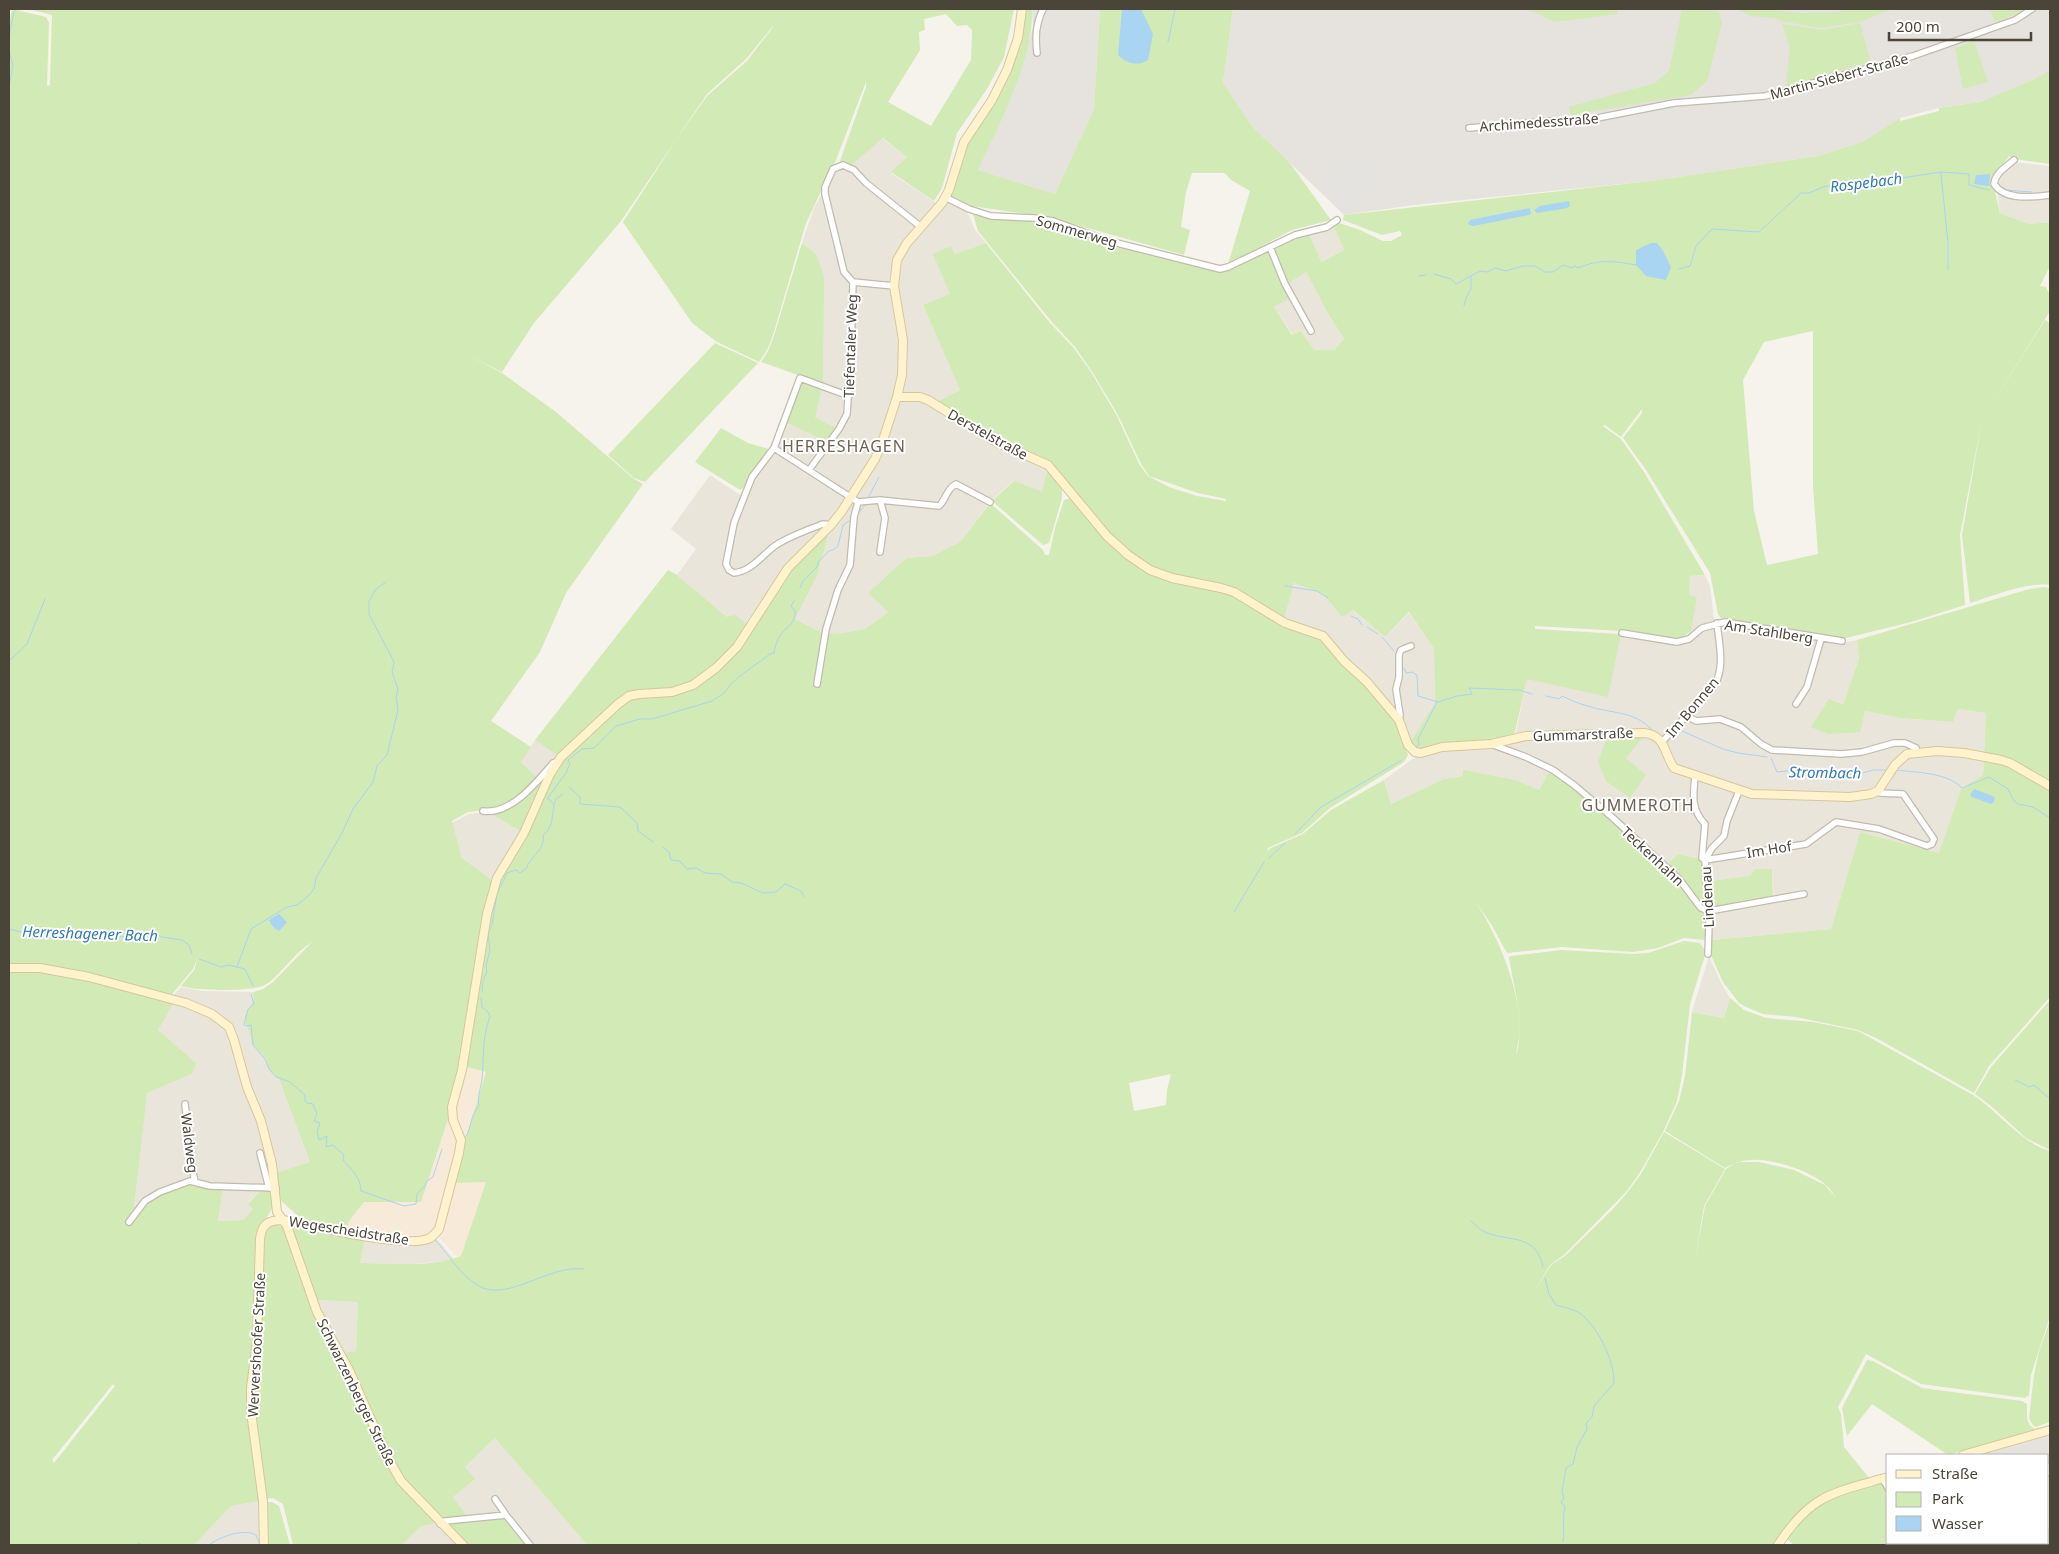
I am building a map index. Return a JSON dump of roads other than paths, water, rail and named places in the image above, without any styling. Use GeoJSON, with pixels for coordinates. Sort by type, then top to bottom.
{"type":"FeatureCollection","features":[{"type":"Feature","properties":{"kind":"main road","name":"Wegescheidstraße"},"geometry":{"type":"LineString","coordinates":[[9,968],[40,968],[90,977],[205,1010],[221,1020],[228,1027],[234,1040],[247,1087],[261,1121],[272,1164],[272,1188],[277,1212],[283,1220],[401,1241],[428,1239],[435,1234],[439,1229],[459,1153],[461,1140],[453,1120],[452,1107],[463,1063],[487,914],[497,878],[524,834],[550,774],[558,762],[618,704],[629,696],[672,692],[693,685],[716,668],[742,640],[788,568],[855,500],[881,446],[902,375],[904,353],[894,286],[897,260],[907,243],[945,197],[953,180],[967,135],[992,100],[1007,70],[1018,38],[1022,9]]}},
{"type":"Feature","properties":{"kind":"main road","name":"Derstelstraße"},"geometry":{"type":"LineString","coordinates":[[897,397],[928,400],[991,439],[1048,465],[1116,545],[1150,570],[1172,578],[1234,592],[1285,622],[1323,636]]}},
{"type":"Feature","properties":{"kind":"main road","name":"Gummarstraße"},"geometry":{"type":"LineString","coordinates":[[1323,636],[1344,661],[1368,682],[1399,720],[1408,744],[1415,752],[1421,754],[1442,747],[1491,744],[1526,736],[1635,733],[1650,734],[1662,742]]}},
{"type":"Feature","properties":{"kind":"main road"},"geometry":{"type":"LineString","coordinates":[[1662,742],[1674,768],[1695,777],[1760,795],[1850,797],[1871,794],[1878,791],[1900,759],[1907,754],[1917,752],[1964,753],[2001,760],[2010,763],[2050,786]]}},
{"type":"Feature","properties":{"kind":"main road","name":"Wervershoofer Straße"},"geometry":{"type":"LineString","coordinates":[[264,1545],[263,1501],[253,1439],[251,1388],[258,1341],[261,1232],[266,1223],[273,1220],[283,1220]]}},
{"type":"Feature","properties":{"kind":"main road","name":"Schwarzenberger Straße"},"geometry":{"type":"LineString","coordinates":[[283,1220],[317,1312],[350,1372],[388,1458],[401,1481],[462,1545]]}},
{"type":"Feature","properties":{"kind":"main road"},"geometry":{"type":"LineString","coordinates":[[1966,1454],[2050,1430]]}},
{"type":"Feature","properties":{"kind":"main road"},"geometry":{"type":"LineString","coordinates":[[1778,1545],[1799,1515],[1814,1503],[1829,1495],[1886,1478]]}},
{"type":"Feature","properties":{"kind":"street"},"geometry":{"type":"LineString","coordinates":[[1037,52],[1035,36],[1037,22],[1043,9]]}},
{"type":"Feature","properties":{"kind":"street","name":"Martin-Siebert-Straße"},"geometry":{"type":"LineString","coordinates":[[1698,100],[1765,96],[1803,86],[1913,56],[2015,20],[2032,9]]}},
{"type":"Feature","properties":{"kind":"street","name":"Archimedesstraße"},"geometry":{"type":"LineString","coordinates":[[1469,128],[1550,121],[1582,121],[1698,100]]}},
{"type":"Feature","properties":{"kind":"street"},"geometry":{"type":"LineString","coordinates":[[2014,160],[1994,180],[1994,184],[2000,192],[2019,196],[2050,195]]}},
{"type":"Feature","properties":{"kind":"street"},"geometry":{"type":"LineString","coordinates":[[853,282],[844,272],[825,194],[825,187],[833,169],[844,165],[854,170],[866,183],[921,227]]}},
{"type":"Feature","properties":{"kind":"street","name":"Sommerweg"},"geometry":{"type":"LineString","coordinates":[[945,197],[969,209],[990,216],[1034,218],[1053,222],[1109,241],[1170,254],[1208,267],[1220,269],[1270,248]]}},
{"type":"Feature","properties":{"kind":"street"},"geometry":{"type":"LineString","coordinates":[[1311,331],[1285,284],[1270,248],[1295,234],[1326,227],[1337,220]]}},
{"type":"Feature","properties":{"kind":"street","name":"Tiefentaler Weg"},"geometry":{"type":"LineString","coordinates":[[809,470],[839,429],[846,414],[849,396],[853,282],[894,286]]}},
{"type":"Feature","properties":{"kind":"street"},"geometry":{"type":"LineString","coordinates":[[831,526],[822,524],[775,546],[752,566],[740,572],[734,573],[729,570],[726,564],[734,523],[752,477],[774,448],[800,378],[849,396]]}},
{"type":"Feature","properties":{"kind":"street"},"geometry":{"type":"LineString","coordinates":[[774,448],[855,500],[880,500],[939,506],[950,488],[956,484],[990,502]]}},
{"type":"Feature","properties":{"kind":"street"},"geometry":{"type":"LineString","coordinates":[[817,684],[826,629],[838,590],[850,565],[855,500]]}},
{"type":"Feature","properties":{"kind":"street"},"geometry":{"type":"LineString","coordinates":[[880,500],[885,518],[880,552]]}},
{"type":"Feature","properties":{"kind":"street"},"geometry":{"type":"LineString","coordinates":[[1622,633],[1684,642],[1702,628],[1717,623]]}},
{"type":"Feature","properties":{"kind":"street","name":"Am Stahlberg"},"geometry":{"type":"LineString","coordinates":[[1717,623],[1754,626],[1842,641]]}},
{"type":"Feature","properties":{"kind":"street","name":"Im Bonnen"},"geometry":{"type":"LineString","coordinates":[[1662,742],[1688,716],[1720,676],[1722,668],[1717,623]]}},
{"type":"Feature","properties":{"kind":"street","name":"Am Stahlberg"},"geometry":{"type":"LineString","coordinates":[[1796,704],[1806,687],[1821,638]]}},
{"type":"Feature","properties":{"kind":"street"},"geometry":{"type":"LineString","coordinates":[[1399,720],[1396,689],[1399,677],[1399,655],[1405,647],[1411,646]]}},
{"type":"Feature","properties":{"kind":"street"},"geometry":{"type":"LineString","coordinates":[[1688,716],[1696,721],[1720,719],[1741,727],[1760,744],[1772,750],[1842,754],[1862,752],[1894,743],[1905,743],[1916,748],[1917,752]]}},
{"type":"Feature","properties":{"kind":"street","name":"Teckenhahn"},"geometry":{"type":"LineString","coordinates":[[1491,744],[1526,757],[1553,770],[1574,785],[1679,879],[1701,908],[1709,911]]}},
{"type":"Feature","properties":{"kind":"street"},"geometry":{"type":"LineString","coordinates":[[482,811],[496,811],[525,794],[553,763],[558,762]]}},
{"type":"Feature","properties":{"kind":"street"},"geometry":{"type":"LineString","coordinates":[[1695,777],[1693,804],[1694,810],[1705,824],[1702,858],[1705,860]]}},
{"type":"Feature","properties":{"kind":"street","name":"Lindenau"},"geometry":{"type":"LineString","coordinates":[[1708,954],[1709,911],[1705,860],[1712,848],[1724,836],[1727,821],[1739,790]]}},
{"type":"Feature","properties":{"kind":"street","name":"Im Hof"},"geometry":{"type":"LineString","coordinates":[[1705,860],[1806,844],[1836,822],[1879,829],[1927,846],[1932,844],[1934,839],[1903,794],[1878,791]]}},
{"type":"Feature","properties":{"kind":"street"},"geometry":{"type":"LineString","coordinates":[[1709,911],[1804,894]]}},
{"type":"Feature","properties":{"kind":"street","name":"Waldweg"},"geometry":{"type":"LineString","coordinates":[[185,1104],[192,1172],[195,1182]]}},
{"type":"Feature","properties":{"kind":"street"},"geometry":{"type":"LineString","coordinates":[[260,1153],[272,1188]]}},
{"type":"Feature","properties":{"kind":"street","name":"Waldweg"},"geometry":{"type":"LineString","coordinates":[[129,1222],[139,1207],[160,1192],[179,1184],[195,1182],[210,1186],[272,1188]]}},
{"type":"Feature","properties":{"kind":"street"},"geometry":{"type":"LineString","coordinates":[[495,1500],[530,1545]]}},
{"type":"Feature","properties":{"kind":"street"},"geometry":{"type":"LineString","coordinates":[[440,1524],[444,1521],[506,1515]]}},
{"type":"Feature","properties":{"kind":"water"},"geometry":{"type":"Polygon","coordinates":[[[1122,9],[1141,9],[1153,34],[1148,60],[1144,62],[1132,63],[1118,55],[1122,9]]]}},
{"type":"Feature","properties":{"kind":"water"},"geometry":{"type":"Polygon","coordinates":[[[1990,174],[1989,186],[1974,184],[1976,175],[1990,174]]]}},
{"type":"Feature","properties":{"kind":"water"},"geometry":{"type":"Polygon","coordinates":[[[1569,201],[1570,206],[1567,208],[1537,213],[1534,210],[1540,206],[1569,201]]]}},
{"type":"Feature","properties":{"kind":"water"},"geometry":{"type":"Polygon","coordinates":[[[1530,208],[1531,214],[1529,215],[1473,226],[1468,224],[1470,220],[1530,208]]]}},
{"type":"Feature","properties":{"kind":"water"},"geometry":{"type":"Polygon","coordinates":[[[1651,243],[1657,243],[1671,267],[1666,280],[1646,276],[1636,265],[1636,250],[1651,243]]]}},
{"type":"Feature","properties":{"kind":"water"},"geometry":{"type":"Polygon","coordinates":[[[1974,789],[1993,796],[1995,798],[1994,802],[1991,804],[1972,797],[1970,795],[1974,789]]]}},
{"type":"Feature","properties":{"kind":"water"},"geometry":{"type":"Polygon","coordinates":[[[279,914],[287,922],[279,931],[273,927],[269,920],[279,914]]]}},
{"type":"Feature","properties":{"kind":"waterway"},"geometry":{"type":"LineString","coordinates":[[1168,42],[1175,9]]}},
{"type":"Feature","properties":{"kind":"waterway"},"geometry":{"type":"LineString","coordinates":[[9,47],[14,12]]}},
{"type":"Feature","properties":{"kind":"waterway"},"geometry":{"type":"LineString","coordinates":[[9,50],[13,66],[9,86]]}},
{"type":"Feature","properties":{"kind":"waterway","name":"Rospebach"},"geometry":{"type":"LineString","coordinates":[[1679,269],[1690,266],[1696,246],[1712,229],[1759,232],[1801,193],[1809,193],[1823,187],[1861,180],[1888,180],[1941,172],[1969,174],[1969,185],[1989,190]]}},
{"type":"Feature","properties":{"kind":"waterway"},"geometry":{"type":"LineString","coordinates":[[1941,173],[1948,243],[1948,270]]}},
{"type":"Feature","properties":{"kind":"waterway","name":"Rospebach"},"geometry":{"type":"LineString","coordinates":[[2005,190],[2032,192]]}},
{"type":"Feature","properties":{"kind":"waterway","name":"Rospebach"},"geometry":{"type":"LineString","coordinates":[[1434,274],[1451,279],[1456,284],[1480,271],[1488,272],[1495,268],[1506,271],[1523,266],[1535,266],[1545,272],[1553,272],[1563,265],[1571,268],[1607,262],[1636,265]]}},
{"type":"Feature","properties":{"kind":"waterway","name":"Rospebach"},"geometry":{"type":"LineString","coordinates":[[1419,276],[1426,275]]}},
{"type":"Feature","properties":{"kind":"waterway"},"geometry":{"type":"LineString","coordinates":[[1464,306],[1471,289],[1471,276]]}},
{"type":"Feature","properties":{"kind":"waterway","name":"Herreshagener Bach"},"geometry":{"type":"LineString","coordinates":[[868,498],[879,477]]}},
{"type":"Feature","properties":{"kind":"waterway","name":"Herreshagener Bach"},"geometry":{"type":"LineString","coordinates":[[857,515],[865,505]]}},
{"type":"Feature","properties":{"kind":"waterway","name":"Herreshagener Bach"},"geometry":{"type":"LineString","coordinates":[[800,588],[803,581],[817,567],[818,562],[829,551],[838,546],[843,525],[851,520]]}},
{"type":"Feature","properties":{"kind":"waterway"},"geometry":{"type":"LineString","coordinates":[[237,967],[251,929],[287,907],[297,905],[314,889],[316,878],[342,833],[353,809],[373,782],[377,766],[387,755],[398,710],[396,697],[398,689],[392,672],[394,662],[369,614],[369,601],[376,589],[386,582]]}},
{"type":"Feature","properties":{"kind":"waterway","name":"Strombach"},"geometry":{"type":"LineString","coordinates":[[1285,586],[1317,591],[1328,598]]}},
{"type":"Feature","properties":{"kind":"waterway"},"geometry":{"type":"LineString","coordinates":[[9,661],[27,644],[45,599]]}},
{"type":"Feature","properties":{"kind":"waterway","name":"Herreshagener Bach"},"geometry":{"type":"LineString","coordinates":[[482,992],[490,950],[488,933],[492,925],[497,894],[507,873],[516,870],[520,873],[526,869],[540,849],[543,835],[549,829],[552,821],[554,805],[547,799],[566,773],[570,763],[568,760],[582,749],[594,748],[616,726],[640,719],[652,719],[712,701],[724,693],[740,676],[774,653],[780,636],[794,619],[795,611],[791,606],[794,601]]}},
{"type":"Feature","properties":{"kind":"waterway","name":"Strombach"},"geometry":{"type":"LineString","coordinates":[[1351,616],[1358,619],[1362,625]]}},
{"type":"Feature","properties":{"kind":"waterway","name":"Strombach"},"geometry":{"type":"LineString","coordinates":[[1367,627],[1378,634]]}},
{"type":"Feature","properties":{"kind":"waterway","name":"Strombach"},"geometry":{"type":"LineString","coordinates":[[1382,637],[1394,651]]}},
{"type":"Feature","properties":{"kind":"waterway","name":"Strombach"},"geometry":{"type":"LineString","coordinates":[[1404,668],[1406,673],[1412,672],[1417,675],[1418,696],[1438,702],[1472,694],[1469,688],[1519,690],[1532,694]]}},
{"type":"Feature","properties":{"kind":"waterway","name":"Strombach"},"geometry":{"type":"LineString","coordinates":[[1546,696],[1559,699],[1562,696],[1597,709],[1630,716],[1638,719],[1652,730]]}},
{"type":"Feature","properties":{"kind":"waterway"},"geometry":{"type":"LineString","coordinates":[[1414,748],[1419,745],[1418,739],[1437,702]]}},
{"type":"Feature","properties":{"kind":"waterway","name":"Strombach"},"geometry":{"type":"LineString","coordinates":[[1676,732],[1680,730],[1723,749],[1767,757]]}},
{"type":"Feature","properties":{"kind":"waterway","name":"Strombach"},"geometry":{"type":"LineString","coordinates":[[1771,758],[1777,772],[1806,769],[1818,774],[1854,775],[1874,770],[1889,770]]}},
{"type":"Feature","properties":{"kind":"waterway"},"geometry":{"type":"LineString","coordinates":[[1295,834],[1321,807],[1402,760]]}},
{"type":"Feature","properties":{"kind":"waterway","name":"Strombach"},"geometry":{"type":"LineString","coordinates":[[1897,770],[1940,776],[1962,788],[1989,777],[2008,789],[2014,801],[2018,804],[2033,807],[2050,818]]}},
{"type":"Feature","properties":{"kind":"waterway"},"geometry":{"type":"LineString","coordinates":[[569,787],[580,797],[580,804],[620,807],[637,823],[638,831],[653,842]]}},
{"type":"Feature","properties":{"kind":"waterway"},"geometry":{"type":"LineString","coordinates":[[554,804],[556,799],[563,794]]}},
{"type":"Feature","properties":{"kind":"waterway"},"geometry":{"type":"LineString","coordinates":[[1269,858],[1285,843]]}},
{"type":"Feature","properties":{"kind":"waterway"},"geometry":{"type":"LineString","coordinates":[[663,847],[669,852],[671,860],[680,861],[687,869],[696,868],[705,873],[721,874],[732,882],[741,883],[763,893],[776,892],[785,884],[801,891],[804,897]]}},
{"type":"Feature","properties":{"kind":"waterway"},"geometry":{"type":"LineString","coordinates":[[1234,912],[1264,862]]}},
{"type":"Feature","properties":{"kind":"waterway","name":"Herreshagener Bach"},"geometry":{"type":"LineString","coordinates":[[9,929],[21,932],[34,930],[119,937],[156,934],[162,937],[182,940],[189,945],[192,954]]}},
{"type":"Feature","properties":{"kind":"waterway","name":"Herreshagener Bach"},"geometry":{"type":"LineString","coordinates":[[199,959],[221,967],[229,965],[245,969],[253,986]]}},
{"type":"Feature","properties":{"kind":"waterway","name":"Herreshagener Bach"},"geometry":{"type":"LineString","coordinates":[[251,994],[254,1004],[248,1009],[244,1025],[251,1025],[253,1045],[265,1059],[269,1069],[276,1077],[290,1082],[305,1095],[307,1103],[313,1104],[317,1114],[314,1121],[320,1123],[317,1132],[319,1140],[327,1136],[326,1147],[333,1145],[344,1155],[343,1160],[357,1178],[361,1191],[404,1206],[416,1204],[417,1194],[427,1181],[433,1177],[442,1149]]}},
{"type":"Feature","properties":{"kind":"waterway","name":"Herreshagener Bach"},"geometry":{"type":"LineString","coordinates":[[465,1138],[474,1113],[479,1106],[478,1099],[482,1079],[484,1040],[490,1017],[488,1012],[482,1007],[481,998]]}},
{"type":"Feature","properties":{"kind":"waterway"},"geometry":{"type":"LineString","coordinates":[[2015,1080],[2029,1087],[2034,1085],[2050,1099]]}},
{"type":"Feature","properties":{"kind":"waterway"},"geometry":{"type":"LineString","coordinates":[[1471,1221],[1487,1233],[1529,1244],[1540,1256],[1543,1267]]}},
{"type":"Feature","properties":{"kind":"waterway"},"geometry":{"type":"LineString","coordinates":[[435,1240],[459,1270],[477,1285],[489,1290],[515,1287],[556,1272],[584,1269]]}},
{"type":"Feature","properties":{"kind":"waterway"},"geometry":{"type":"LineString","coordinates":[[1545,1278],[1549,1294],[1556,1305],[1578,1312],[1592,1325],[1604,1344],[1614,1374],[1614,1383],[1594,1406],[1592,1417],[1586,1423],[1587,1429],[1577,1447],[1573,1464],[1566,1468],[1562,1492],[1564,1498],[1561,1502],[1565,1507],[1563,1542]]}},
{"type":"Feature","properties":{"kind":"waterway"},"geometry":{"type":"LineString","coordinates":[[209,1545],[225,1536],[245,1532],[256,1535],[260,1545]]}},
{"type":"Feature","properties":{"kind":"waterway"},"geometry":{"type":"LineString","coordinates":[[138,1543],[143,1545]]}},
{"type":"Feature","properties":{"kind":"district","name":"HERRESHAGEN"},"geometry":{"type":"Point","coordinates":[844,446]}},
{"type":"Feature","properties":{"kind":"district","name":"GUMMEROTH"},"geometry":{"type":"Point","coordinates":[1638,805]}}]}
